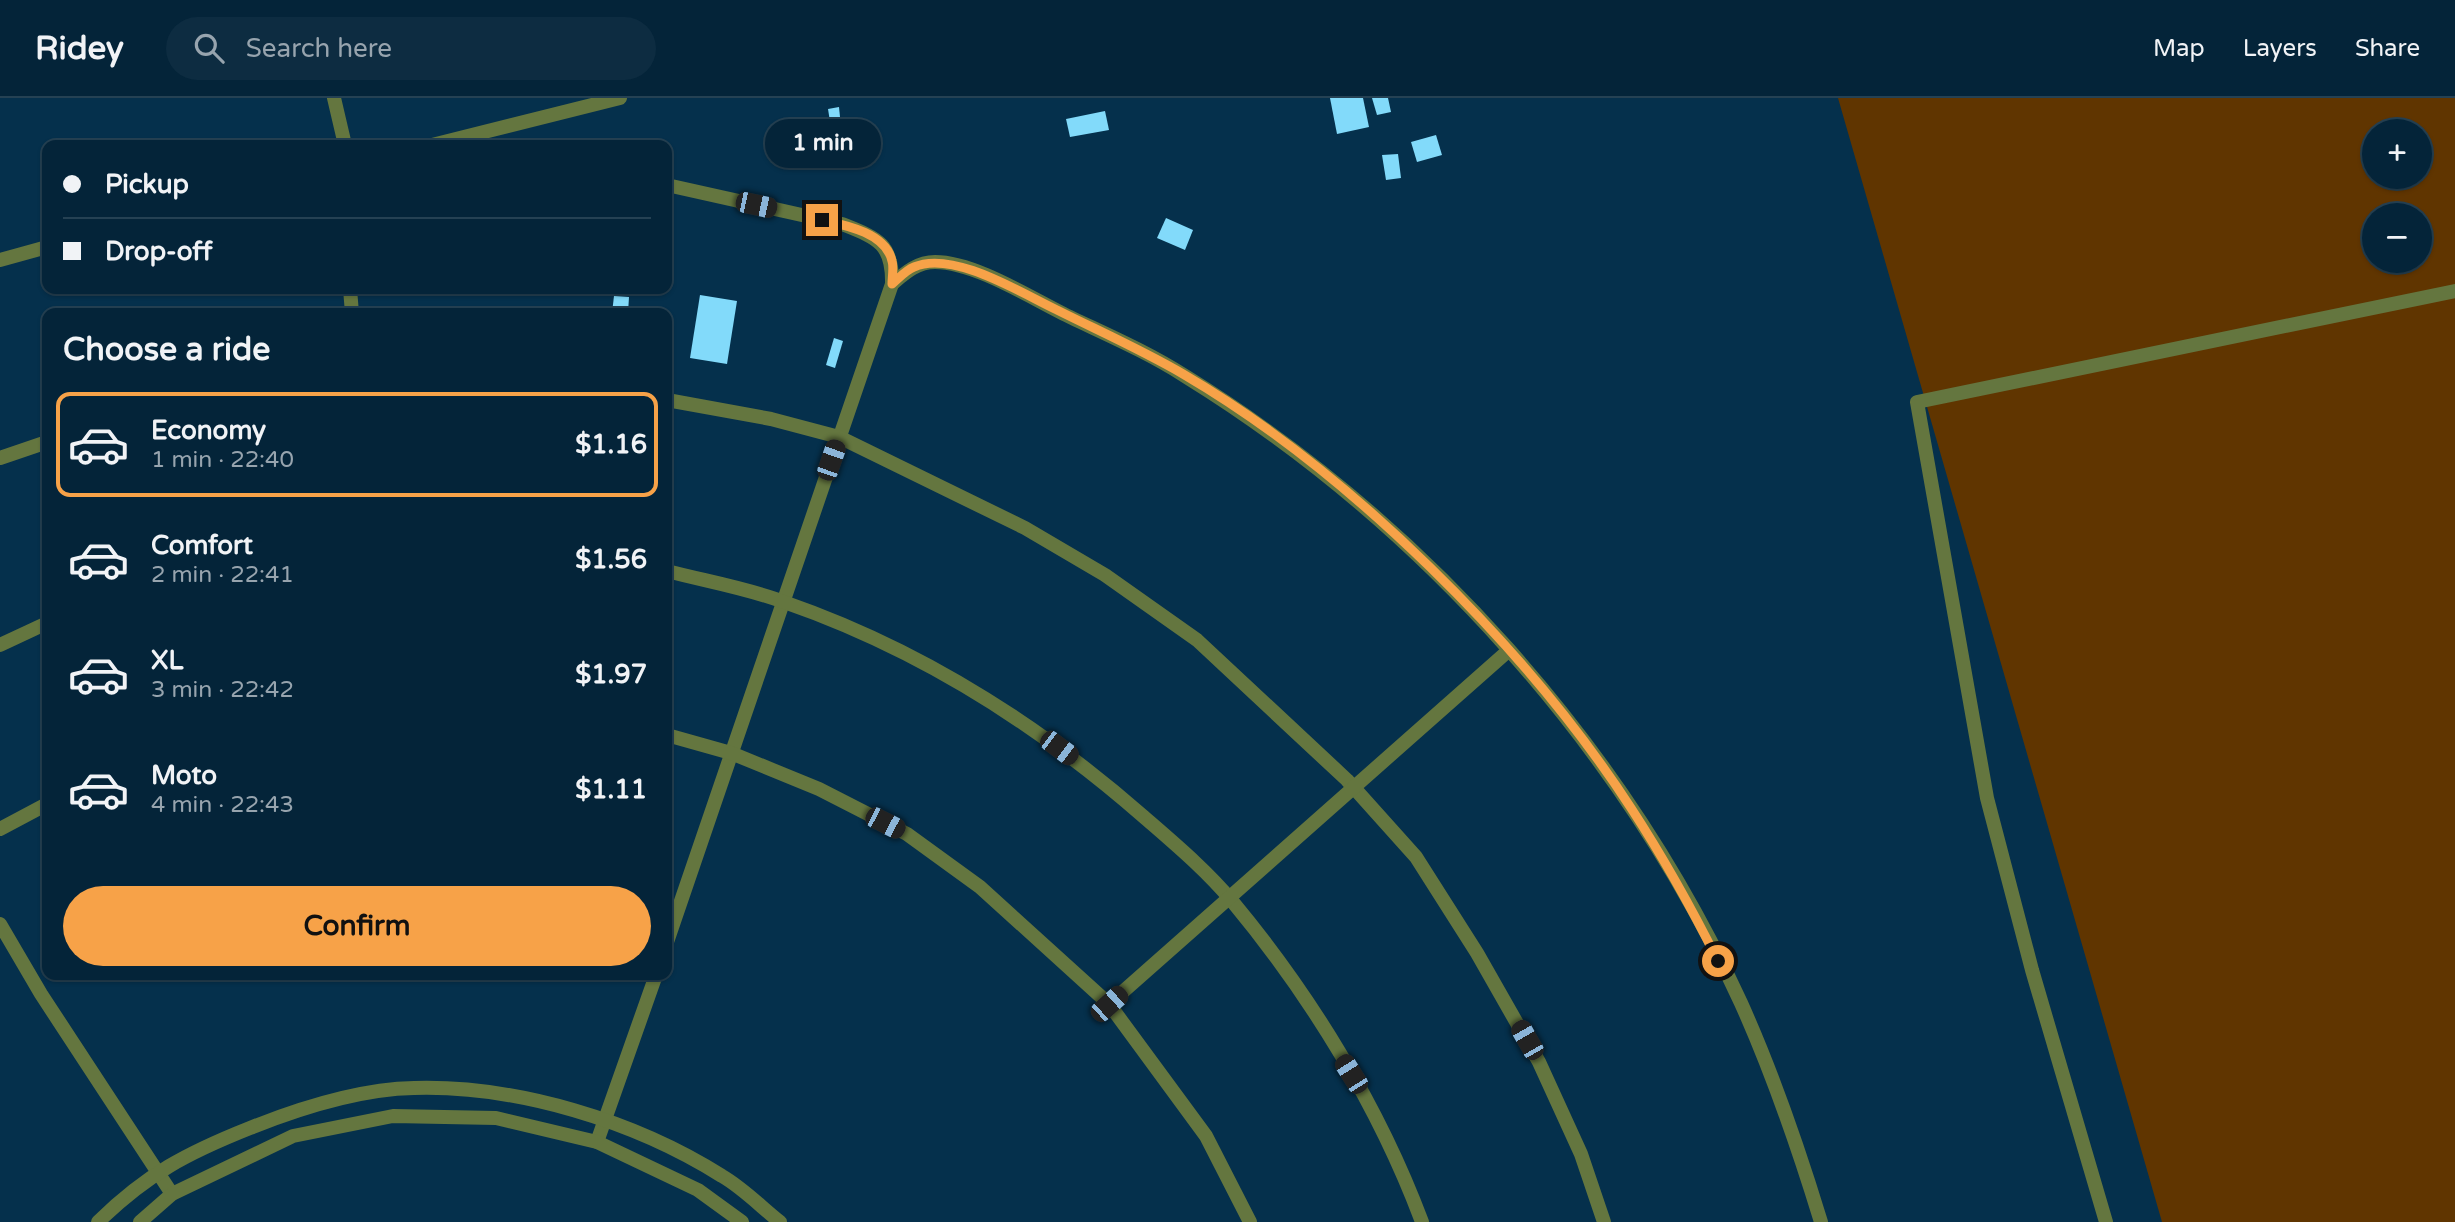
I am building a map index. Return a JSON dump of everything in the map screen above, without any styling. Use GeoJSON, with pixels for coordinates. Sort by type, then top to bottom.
{"type":"FeatureCollection","features":[{"type":"Feature","properties":{"kind":"street"},"geometry":{"type":"LineString","coordinates":[[334,98],[344,140]]}},
{"type":"Feature","properties":{"kind":"street"},"geometry":{"type":"LineString","coordinates":[[450,140],[588,101],[620,98]]}},
{"type":"Feature","properties":{"kind":"street"},"geometry":{"type":"LineString","coordinates":[[672,187],[842,224],[868,234],[885,247],[892,261],[892,284],[672,927]]}},
{"type":"Feature","properties":{"kind":"street"},"geometry":{"type":"LineString","coordinates":[[0,260],[42,248]]}},
{"type":"Feature","properties":{"kind":"street"},"geometry":{"type":"LineString","coordinates":[[892,284],[913,267],[933,262],[965,268],[1112,337],[1184,375],[1282,442],[1354,498],[1431,569],[1508,651],[1567,720],[1630,807],[1687,900],[1740,1001],[1789,1119],[1821,1222]]}},
{"type":"Feature","properties":{"kind":"street"},"geometry":{"type":"LineString","coordinates":[[2106,1222],[2032,970],[1987,799],[1917,402],[2455,291]]}},
{"type":"Feature","properties":{"kind":"street"},"geometry":{"type":"LineString","coordinates":[[672,401],[771,419],[839,437],[1025,527],[1105,575],[1197,640],[1347,780],[1416,857],[1477,953],[1539,1062],[1581,1154],[1604,1222]]}},
{"type":"Feature","properties":{"kind":"street"},"geometry":{"type":"LineString","coordinates":[[0,458],[42,444]]}},
{"type":"Feature","properties":{"kind":"street"},"geometry":{"type":"LineString","coordinates":[[672,572],[783,601],[871,638],[959,683],[1039,732],[1100,778],[1189,856],[1231,900],[1299,991],[1364,1095],[1407,1182],[1422,1222]]}},
{"type":"Feature","properties":{"kind":"street"},"geometry":{"type":"LineString","coordinates":[[0,645],[42,626]]}},
{"type":"Feature","properties":{"kind":"street"},"geometry":{"type":"LineString","coordinates":[[1109,1004],[1508,651]]}},
{"type":"Feature","properties":{"kind":"street"},"geometry":{"type":"LineString","coordinates":[[672,736],[731,752],[819,789],[907,834],[980,887],[1109,1004],[1206,1136],[1250,1222]]}},
{"type":"Feature","properties":{"kind":"street"},"geometry":{"type":"LineString","coordinates":[[0,829],[42,807]]}},
{"type":"Feature","properties":{"kind":"street"},"geometry":{"type":"LineString","coordinates":[[0,924],[172,1194]]}},
{"type":"Feature","properties":{"kind":"street"},"geometry":{"type":"LineString","coordinates":[[597,1142],[654,980]]}},
{"type":"Feature","properties":{"kind":"street"},"geometry":{"type":"LineString","coordinates":[[98,1222],[157,1171],[204,1146],[307,1105],[414,1088],[556,1104],[606,1120],[723,1176],[780,1222]]}},
{"type":"Feature","properties":{"kind":"street"},"geometry":{"type":"LineString","coordinates":[[140,1222],[172,1194],[293,1136],[393,1116],[496,1118],[597,1142],[698,1190],[742,1222]]}},
{"type":"Feature","properties":{"kind":"shaded area"},"geometry":{"type":"Polygon","coordinates":[[[1838,98],[2455,98],[2455,1222],[2162,1222],[1838,98]]]}},
{"type":"Feature","properties":{"kind":"building"},"geometry":{"type":"Polygon","coordinates":[[[1330,98],[1363,98],[1369,127],[1337,134],[1330,98]]]}},
{"type":"Feature","properties":{"kind":"building"},"geometry":{"type":"Polygon","coordinates":[[[1372,98],[1388,98],[1391,112],[1377,115],[1372,98]]]}},
{"type":"Feature","properties":{"kind":"building"},"geometry":{"type":"Polygon","coordinates":[[[839,107],[841,127],[831,128],[828,109],[839,107]]]}},
{"type":"Feature","properties":{"kind":"building"},"geometry":{"type":"Polygon","coordinates":[[[1105,111],[1109,130],[1070,137],[1066,119],[1105,111]]]}},
{"type":"Feature","properties":{"kind":"building"},"geometry":{"type":"Polygon","coordinates":[[[1436,135],[1442,155],[1417,162],[1411,142],[1436,135]]]}},
{"type":"Feature","properties":{"kind":"building"},"geometry":{"type":"Polygon","coordinates":[[[1398,154],[1401,178],[1386,180],[1382,155],[1398,154]]]}},
{"type":"Feature","properties":{"kind":"building"},"geometry":{"type":"Polygon","coordinates":[[[1166,218],[1193,230],[1185,250],[1157,238],[1166,218]]]}},
{"type":"Feature","properties":{"kind":"building"},"geometry":{"type":"Polygon","coordinates":[[[700,295],[737,301],[727,364],[690,358],[700,295]]]}},
{"type":"Feature","properties":{"kind":"building"},"geometry":{"type":"Polygon","coordinates":[[[614,296],[629,297],[628,308],[613,308],[614,296]]]}},
{"type":"Feature","properties":{"kind":"building"},"geometry":{"type":"Polygon","coordinates":[[[834,338],[843,341],[835,368],[826,365],[834,338]]]}},
{"type":"Feature","properties":{"kind":"route"},"geometry":{"type":"LineString","coordinates":[[822,220],[868,234],[885,247],[892,261],[892,284],[913,267],[933,262],[965,268],[1112,337],[1184,375],[1282,442],[1354,498],[1431,569],[1501,643],[1567,720],[1630,807],[1687,900],[1718,961]]}}]}
